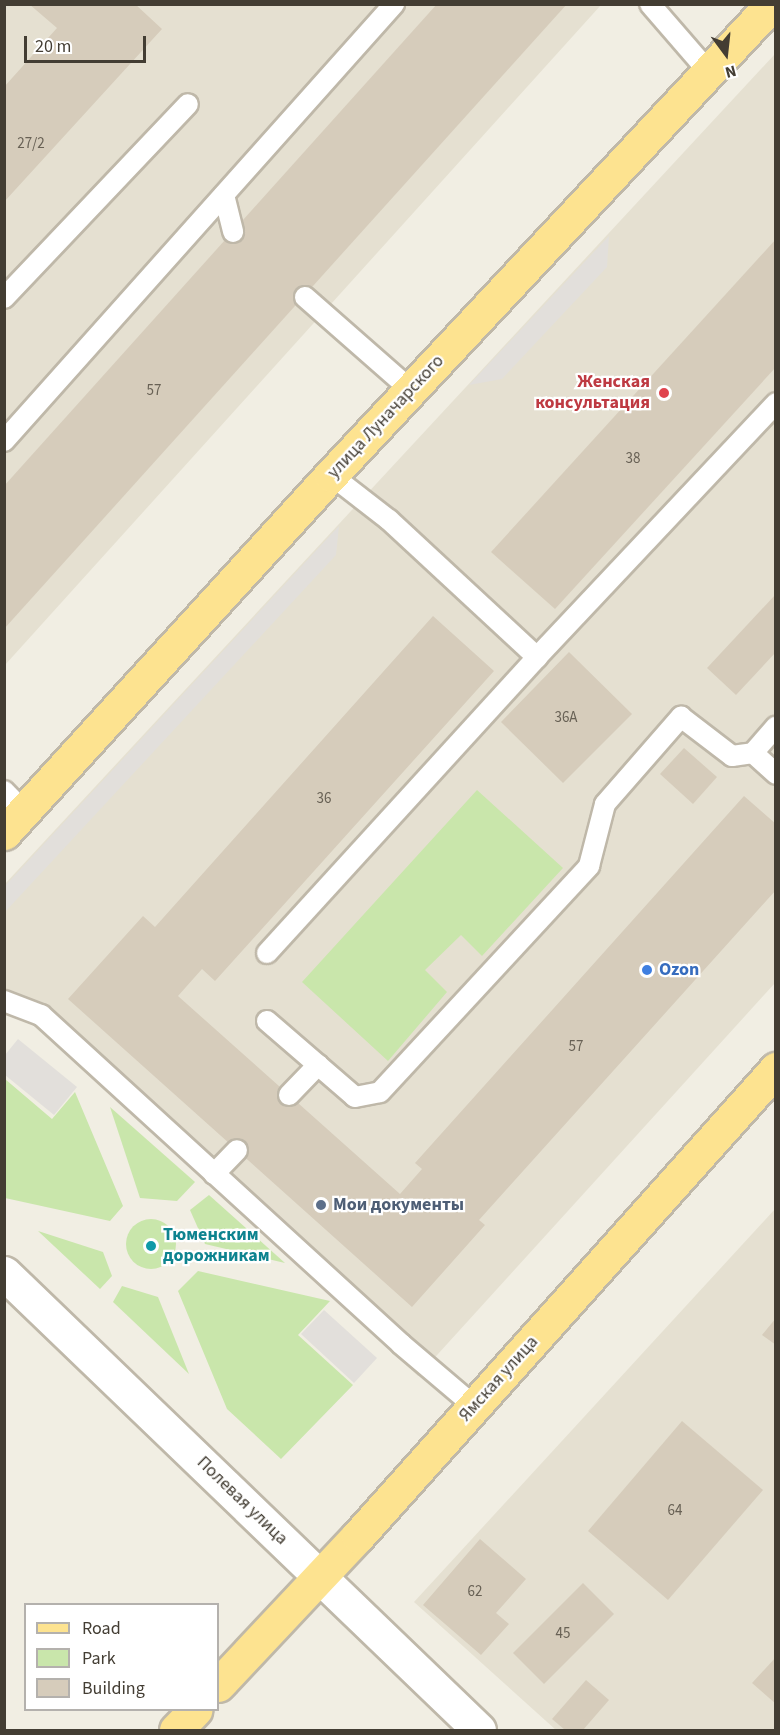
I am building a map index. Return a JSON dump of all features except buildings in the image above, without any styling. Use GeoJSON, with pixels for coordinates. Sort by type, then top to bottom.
{"type":"FeatureCollection","features":[{"type":"Feature","properties":{"kind":"main road","name":"улица Луначарского"},"geometry":{"type":"LineString","coordinates":[[11,812],[331,475],[772,4]]}},
{"type":"Feature","properties":{"kind":"main road","name":"Ямская улица"},"geometry":{"type":"LineString","coordinates":[[219,1684],[474,1406],[776,1069]]}},
{"type":"Feature","properties":{"kind":"main road"},"geometry":{"type":"LineString","coordinates":[[176,1731],[194,1711]]}},
{"type":"Feature","properties":{"kind":"street","name":"Полевая улица"},"geometry":{"type":"LineString","coordinates":[[4,1273],[479,1731]]}},
{"type":"Feature","properties":{"kind":"lane"},"geometry":{"type":"LineString","coordinates":[[4,441],[394,4]]}},
{"type":"Feature","properties":{"kind":"lane"},"geometry":{"type":"LineString","coordinates":[[650,4],[709,72]]}},
{"type":"Feature","properties":{"kind":"lane"},"geometry":{"type":"LineString","coordinates":[[4,298],[188,104]]}},
{"type":"Feature","properties":{"kind":"lane"},"geometry":{"type":"LineString","coordinates":[[224,195],[233,232]]}},
{"type":"Feature","properties":{"kind":"lane"},"geometry":{"type":"LineString","coordinates":[[305,297],[411,390]]}},
{"type":"Feature","properties":{"kind":"lane"},"geometry":{"type":"LineString","coordinates":[[267,953],[537,657],[776,403]]}},
{"type":"Feature","properties":{"kind":"lane"},"geometry":{"type":"LineString","coordinates":[[331,475],[389,520],[537,657]]}},
{"type":"Feature","properties":{"kind":"lane"},"geometry":{"type":"LineString","coordinates":[[267,1021],[355,1097],[380,1092],[590,866],[605,804],[681,717],[732,756],[753,753],[776,727]]}},
{"type":"Feature","properties":{"kind":"lane"},"geometry":{"type":"LineString","coordinates":[[753,753],[776,774]]}},
{"type":"Feature","properties":{"kind":"lane"},"geometry":{"type":"LineString","coordinates":[[4,1001],[41,1015],[214,1174],[474,1406]]}},
{"type":"Feature","properties":{"kind":"lane"},"geometry":{"type":"LineString","coordinates":[[289,1095],[318,1065]]}},
{"type":"Feature","properties":{"kind":"lane"},"geometry":{"type":"LineString","coordinates":[[214,1174],[237,1150]]}},
{"type":"Feature","properties":{"kind":"shaded area"},"geometry":{"type":"Polygon","coordinates":[[[5,5],[601,5],[5,665],[5,5]]]}},
{"type":"Feature","properties":{"kind":"shaded area"},"geometry":{"type":"Polygon","coordinates":[[[775,54],[775,983],[418,1376],[5,996],[4,885],[775,54]]]}},
{"type":"Feature","properties":{"kind":"shaded area"},"geometry":{"type":"Polygon","coordinates":[[[609,236],[607,267],[502,379],[469,385],[609,236]]]}},
{"type":"Feature","properties":{"kind":"shaded area"},"geometry":{"type":"Polygon","coordinates":[[[339,526],[336,555],[5,912],[5,886],[339,526]]]}},
{"type":"Feature","properties":{"kind":"shaded area"},"geometry":{"type":"Polygon","coordinates":[[[18,1039],[77,1087],[54,1115],[5,1075],[5,1055],[18,1039]]]}},
{"type":"Feature","properties":{"kind":"shaded area"},"geometry":{"type":"Polygon","coordinates":[[[775,1209],[775,1730],[556,1730],[414,1602],[775,1209]]]}},
{"type":"Feature","properties":{"kind":"shaded area"},"geometry":{"type":"Polygon","coordinates":[[[324,1310],[377,1358],[354,1383],[301,1334],[324,1310]]]}},
{"type":"Feature","properties":{"kind":"green space"},"geometry":{"type":"Polygon","coordinates":[[[477,790],[563,868],[482,956],[461,935],[425,970],[447,992],[388,1061],[302,982],[477,790]]]}},
{"type":"Feature","properties":{"kind":"green space"},"geometry":{"type":"Polygon","coordinates":[[[5,1079],[52,1119],[75,1092],[123,1206],[110,1221],[5,1198],[5,1079]]]}},
{"type":"Feature","properties":{"kind":"green space"},"geometry":{"type":"Polygon","coordinates":[[[110,1107],[195,1182],[177,1201],[140,1198],[110,1107]]]}},
{"type":"Feature","properties":{"kind":"green space"},"geometry":{"type":"Polygon","coordinates":[[[209,1195],[285,1263],[205,1244],[190,1210],[209,1195]]]}},
{"type":"Feature","properties":{"kind":"green space"},"geometry":{"type":"Polygon","coordinates":[[[151,1219],[165,1223],[172,1230],[176,1244],[172,1258],[165,1265],[151,1269],[137,1265],[130,1258],[126,1244],[130,1230],[137,1223],[151,1219]]]}},
{"type":"Feature","properties":{"kind":"green space"},"geometry":{"type":"Polygon","coordinates":[[[38,1231],[103,1252],[112,1276],[100,1289],[38,1231]]]}},
{"type":"Feature","properties":{"kind":"green space"},"geometry":{"type":"Polygon","coordinates":[[[198,1271],[330,1301],[298,1335],[353,1385],[281,1459],[227,1409],[178,1291],[198,1271]]]}},
{"type":"Feature","properties":{"kind":"green space"},"geometry":{"type":"Polygon","coordinates":[[[122,1286],[158,1297],[189,1374],[113,1302],[122,1286]]]}},
{"type":"Feature","properties":{"kind":"place","name":"Женская консультация"},"geometry":{"type":"Point","coordinates":[664,393]}},
{"type":"Feature","properties":{"kind":"place","name":"Ozon"},"geometry":{"type":"Point","coordinates":[647,970]}},
{"type":"Feature","properties":{"kind":"place","name":"Мои документы"},"geometry":{"type":"Point","coordinates":[321,1205]}},
{"type":"Feature","properties":{"kind":"place","name":"Тюменским дорожникам"},"geometry":{"type":"Point","coordinates":[151,1246]}}]}
